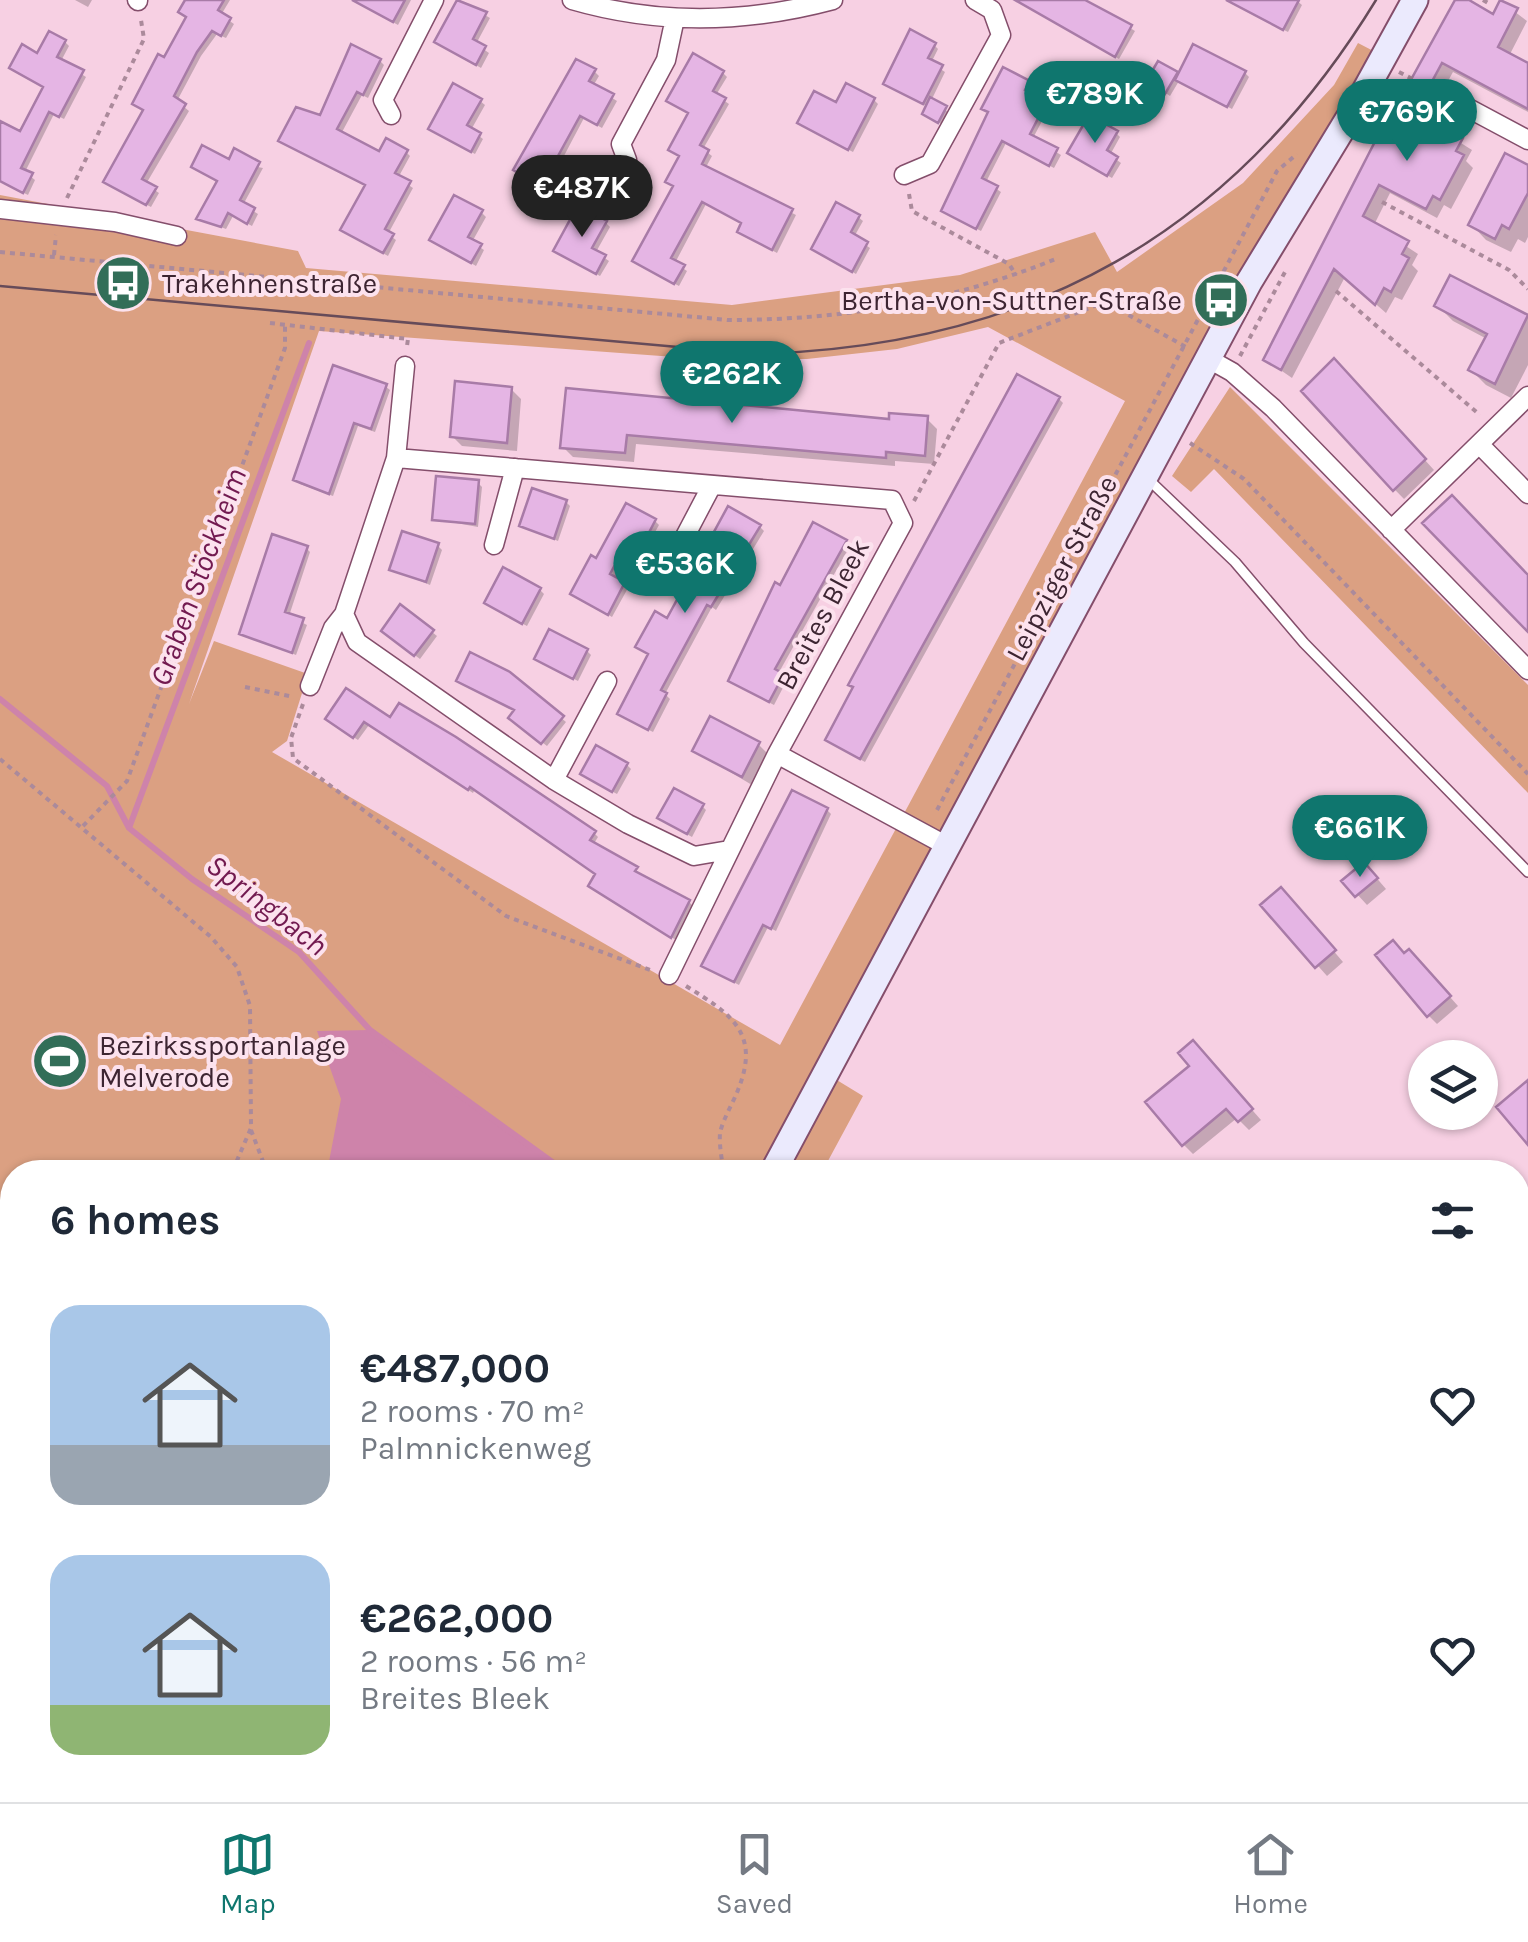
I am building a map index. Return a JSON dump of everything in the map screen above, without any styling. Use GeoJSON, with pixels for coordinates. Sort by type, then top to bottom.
{"type":"FeatureCollection","features":[{"type":"Feature","properties":{"kind":"street"},"geometry":{"type":"LineString","coordinates":[[391,115],[383,100],[434,0]]}},
{"type":"Feature","properties":{"kind":"street"},"geometry":{"type":"LineString","coordinates":[[572,0],[676,18],[748,17],[832,0]]}},
{"type":"Feature","properties":{"kind":"street"},"geometry":{"type":"LineString","coordinates":[[904,175],[930,164],[1000,35],[992,10],[976,0]]}},
{"type":"Feature","properties":{"kind":"street","name":"Leipziger Straße"},"geometry":{"type":"LineString","coordinates":[[779,1160],[1207,358],[1415,0]]}},
{"type":"Feature","properties":{"kind":"street"},"geometry":{"type":"LineString","coordinates":[[627,160],[621,144],[666,60],[676,18]]}},
{"type":"Feature","properties":{"kind":"street"},"geometry":{"type":"LineString","coordinates":[[1440,93],[1528,140]]}},
{"type":"Feature","properties":{"kind":"street"},"geometry":{"type":"LineString","coordinates":[[0,209],[115,222],[178,236]]}},
{"type":"Feature","properties":{"kind":"street"},"geometry":{"type":"LineString","coordinates":[[1207,358],[1232,372],[1273,408],[1528,670]]}},
{"type":"Feature","properties":{"kind":"street"},"geometry":{"type":"LineString","coordinates":[[310,686],[333,628],[344,614],[396,458],[405,366]]}},
{"type":"Feature","properties":{"kind":"street"},"geometry":{"type":"LineString","coordinates":[[1391,530],[1528,396]]}},
{"type":"Feature","properties":{"kind":"street"},"geometry":{"type":"LineString","coordinates":[[1479,444],[1528,494]]}},
{"type":"Feature","properties":{"kind":"street","name":"Breites Bleek"},"geometry":{"type":"LineString","coordinates":[[396,458],[892,500],[903,523],[777,754],[669,975]]}},
{"type":"Feature","properties":{"kind":"street"},"geometry":{"type":"LineString","coordinates":[[494,545],[515,468]]}},
{"type":"Feature","properties":{"kind":"street"},"geometry":{"type":"LineString","coordinates":[[661,582],[712,485]]}},
{"type":"Feature","properties":{"kind":"street"},"geometry":{"type":"LineString","coordinates":[[344,614],[358,642],[554,780],[694,856],[729,850]]}},
{"type":"Feature","properties":{"kind":"street"},"geometry":{"type":"LineString","coordinates":[[554,780],[607,681]]}},
{"type":"Feature","properties":{"kind":"street"},"geometry":{"type":"LineString","coordinates":[[777,754],[948,846]]}},
{"type":"Feature","properties":{"kind":"lane"},"geometry":{"type":"LineString","coordinates":[[1144,476],[1235,562],[1304,643],[1528,872]]}},
{"type":"Feature","properties":{"kind":"path"},"geometry":{"type":"LineString","coordinates":[[58,216],[144,38],[138,0]]}},
{"type":"Feature","properties":{"kind":"path"},"geometry":{"type":"LineString","coordinates":[[1398,72],[1440,93]]}},
{"type":"Feature","properties":{"kind":"path"},"geometry":{"type":"LineString","coordinates":[[904,175],[912,210],[1009,264],[1016,275]]}},
{"type":"Feature","properties":{"kind":"path"},"geometry":{"type":"LineString","coordinates":[[1382,202],[1509,270],[1528,289]]}},
{"type":"Feature","properties":{"kind":"path"},"geometry":{"type":"LineString","coordinates":[[0,252],[728,320],[808,320],[922,303],[1058,258]]}},
{"type":"Feature","properties":{"kind":"path"},"geometry":{"type":"LineString","coordinates":[[1336,291],[1495,428]]}},
{"type":"Feature","properties":{"kind":"path"},"geometry":{"type":"LineString","coordinates":[[903,523],[999,343],[1105,302],[1207,358]]}},
{"type":"Feature","properties":{"kind":"path"},"geometry":{"type":"LineString","coordinates":[[270,323],[408,339],[405,366]]}},
{"type":"Feature","properties":{"kind":"path"},"geometry":{"type":"LineString","coordinates":[[83,826],[125,785],[285,348],[285,325]]}},
{"type":"Feature","properties":{"kind":"path"},"geometry":{"type":"LineString","coordinates":[[1186,441],[1244,479],[1528,774]]}},
{"type":"Feature","properties":{"kind":"path"},"geometry":{"type":"LineString","coordinates":[[245,686],[270,695],[305,698],[291,738],[294,758],[506,916],[669,975],[717,1005],[746,1036],[745,1069],[720,1134],[723,1160]]}},
{"type":"Feature","properties":{"kind":"path"},"geometry":{"type":"LineString","coordinates":[[0,759],[211,937],[237,967],[250,1006],[251,1128],[263,1160]]}},
{"type":"Feature","properties":{"kind":"path"},"geometry":{"type":"LineString","coordinates":[[237,1160],[251,1128]]}},
{"type":"Feature","properties":{"kind":"shaded area"},"geometry":{"type":"Polygon","coordinates":[[[1358,43],[1383,56],[822,1071],[863,1096],[828,1160],[0,1160],[0,195],[298,251],[306,268],[732,305],[960,275],[1095,232],[1117,272],[1243,183],[1334,85],[1358,43]],[[988,327],[897,349],[807,359],[702,359],[319,331],[189,704],[214,641],[308,674],[287,741],[272,752],[780,1045],[1125,401],[988,327]]]}},
{"type":"Feature","properties":{"kind":"shaded area"},"geometry":{"type":"Polygon","coordinates":[[[1230,387],[1528,685],[1528,793],[1214,469],[1191,492],[1172,476],[1230,387]]]}},
{"type":"Feature","properties":{"kind":"shaded area"},"geometry":{"type":"Polygon","coordinates":[[[370,1030],[549,1160],[329,1160],[341,1099],[317,1031],[370,1030]]]}},
{"type":"Feature","properties":{"kind":"building"},"geometry":{"type":"Polygon","coordinates":[[[185,0],[224,0],[218,10],[231,18],[221,36],[212,31],[174,96],[186,104],[142,179],[157,187],[146,205],[103,182],[143,110],[132,104],[158,54],[164,57],[186,17],[178,12],[185,0]]]}},
{"type":"Feature","properties":{"kind":"building"},"geometry":{"type":"Polygon","coordinates":[[[352,0],[405,0],[393,22],[352,0]]]}},
{"type":"Feature","properties":{"kind":"building"},"geometry":{"type":"Polygon","coordinates":[[[457,0],[487,12],[473,39],[486,46],[476,65],[434,42],[457,0]]]}},
{"type":"Feature","properties":{"kind":"building"},"geometry":{"type":"Polygon","coordinates":[[[1015,0],[1085,0],[1132,25],[1115,57],[1015,0]]]}},
{"type":"Feature","properties":{"kind":"building"},"geometry":{"type":"Polygon","coordinates":[[[1226,0],[1299,0],[1283,30],[1226,0]]]}},
{"type":"Feature","properties":{"kind":"building"},"geometry":{"type":"Polygon","coordinates":[[[1455,0],[1469,0],[1493,14],[1500,0],[1518,8],[1498,47],[1528,63],[1528,109],[1442,63],[1415,113],[1463,138],[1456,151],[1464,155],[1440,200],[1433,196],[1426,209],[1379,185],[1363,216],[1409,241],[1402,254],[1409,258],[1391,292],[1384,288],[1375,305],[1334,269],[1281,370],[1263,360],[1405,83],[1408,85],[1455,0]]]}},
{"type":"Feature","properties":{"kind":"building"},"geometry":{"type":"Polygon","coordinates":[[[910,29],[936,43],[928,58],[943,65],[923,104],[883,84],[910,29]]]}},
{"type":"Feature","properties":{"kind":"building"},"geometry":{"type":"Polygon","coordinates":[[[49,31],[66,40],[57,57],[84,70],[59,117],[49,112],[21,168],[33,173],[23,193],[0,181],[0,121],[20,131],[43,87],[9,68],[22,44],[37,53],[49,31]]]}},
{"type":"Feature","properties":{"kind":"building"},"geometry":{"type":"Polygon","coordinates":[[[351,44],[381,59],[363,95],[357,92],[337,129],[379,151],[386,138],[408,150],[395,173],[411,181],[385,229],[394,234],[383,253],[340,230],[365,185],[278,141],[296,107],[320,115],[351,44]]]}},
{"type":"Feature","properties":{"kind":"building"},"geometry":{"type":"Polygon","coordinates":[[[1193,44],[1246,71],[1227,107],[1175,80],[1193,44]]]}},
{"type":"Feature","properties":{"kind":"building"},"geometry":{"type":"Polygon","coordinates":[[[693,53],[724,71],[713,91],[726,98],[700,145],[709,150],[702,164],[793,209],[772,250],[737,232],[741,223],[702,202],[671,258],[685,265],[674,284],[632,261],[673,186],[665,182],[679,156],[668,150],[688,113],[666,101],[693,53]]]}},
{"type":"Feature","properties":{"kind":"building"},"geometry":{"type":"Polygon","coordinates":[[[576,59],[596,69],[589,81],[614,94],[597,125],[580,116],[552,167],[565,174],[555,193],[513,170],[576,59]]]}},
{"type":"Feature","properties":{"kind":"building"},"geometry":{"type":"Polygon","coordinates":[[[1158,61],[1178,72],[1165,94],[1159,90],[1149,108],[1121,92],[1136,64],[1151,73],[1158,61]]]}},
{"type":"Feature","properties":{"kind":"building"},"geometry":{"type":"Polygon","coordinates":[[[1003,67],[1030,81],[1025,90],[1047,101],[1030,134],[1058,148],[1049,166],[1002,141],[982,178],[998,186],[976,229],[941,211],[988,112],[981,109],[1003,67]]]}},
{"type":"Feature","properties":{"kind":"building"},"geometry":{"type":"Polygon","coordinates":[[[453,83],[482,99],[467,125],[481,133],[471,152],[428,129],[453,83]]]}},
{"type":"Feature","properties":{"kind":"building"},"geometry":{"type":"Polygon","coordinates":[[[846,83],[875,98],[848,150],[797,123],[814,91],[836,102],[846,83]]]}},
{"type":"Feature","properties":{"kind":"building"},"geometry":{"type":"Polygon","coordinates":[[[930,97],[947,106],[938,123],[922,114],[930,97]]]}},
{"type":"Feature","properties":{"kind":"building"},"geometry":{"type":"Polygon","coordinates":[[[1089,115],[1118,131],[1107,150],[1118,157],[1107,176],[1067,153],[1089,115]]]}},
{"type":"Feature","properties":{"kind":"building"},"geometry":{"type":"Polygon","coordinates":[[[202,145],[229,159],[234,148],[260,162],[240,200],[255,208],[247,224],[228,213],[221,227],[196,219],[217,181],[191,167],[202,145]]]}},
{"type":"Feature","properties":{"kind":"building"},"geometry":{"type":"Polygon","coordinates":[[[1505,153],[1528,165],[1528,193],[1509,229],[1502,225],[1495,239],[1468,225],[1505,153]]]}},
{"type":"Feature","properties":{"kind":"building"},"geometry":{"type":"Polygon","coordinates":[[[454,195],[483,210],[468,237],[482,244],[471,263],[429,240],[454,195]]]}},
{"type":"Feature","properties":{"kind":"building"},"geometry":{"type":"Polygon","coordinates":[[[836,202],[860,215],[851,232],[868,242],[852,272],[811,249],[836,202]]]}},
{"type":"Feature","properties":{"kind":"building"},"geometry":{"type":"Polygon","coordinates":[[[578,205],[607,221],[592,248],[606,255],[596,274],[553,251],[578,205]]]}},
{"type":"Feature","properties":{"kind":"building"},"geometry":{"type":"Polygon","coordinates":[[[1450,275],[1528,315],[1495,384],[1468,370],[1487,334],[1434,306],[1450,275]]]}},
{"type":"Feature","properties":{"kind":"building"},"geometry":{"type":"Polygon","coordinates":[[[1334,358],[1426,459],[1393,491],[1301,391],[1334,358]]]}},
{"type":"Feature","properties":{"kind":"building"},"geometry":{"type":"Polygon","coordinates":[[[333,365],[387,384],[371,429],[354,423],[329,494],[293,480],[333,365]]]}},
{"type":"Feature","properties":{"kind":"building"},"geometry":{"type":"Polygon","coordinates":[[[1017,374],[1060,397],[860,759],[825,740],[853,687],[848,685],[1017,374]]]}},
{"type":"Feature","properties":{"kind":"building"},"geometry":{"type":"Polygon","coordinates":[[[455,381],[512,387],[507,443],[450,437],[455,381]]]}},
{"type":"Feature","properties":{"kind":"building"},"geometry":{"type":"Polygon","coordinates":[[[566,388],[889,419],[889,413],[928,416],[925,456],[886,452],[886,458],[627,435],[625,453],[560,448],[566,388]]]}},
{"type":"Feature","properties":{"kind":"building"},"geometry":{"type":"Polygon","coordinates":[[[436,476],[479,480],[475,524],[432,520],[436,476]]]}},
{"type":"Feature","properties":{"kind":"building"},"geometry":{"type":"Polygon","coordinates":[[[532,488],[567,500],[554,539],[519,526],[532,488]]]}},
{"type":"Feature","properties":{"kind":"building"},"geometry":{"type":"Polygon","coordinates":[[[1452,495],[1528,575],[1528,632],[1422,523],[1452,495]]]}},
{"type":"Feature","properties":{"kind":"building"},"geometry":{"type":"Polygon","coordinates":[[[626,503],[656,519],[640,550],[627,543],[610,574],[625,582],[608,615],[570,594],[591,555],[596,558],[626,503]]]}},
{"type":"Feature","properties":{"kind":"building"},"geometry":{"type":"Polygon","coordinates":[[[728,506],[761,525],[711,607],[707,605],[661,690],[667,693],[648,730],[617,714],[648,654],[635,647],[655,611],[667,618],[728,506]]]}},
{"type":"Feature","properties":{"kind":"building"},"geometry":{"type":"Polygon","coordinates":[[[813,522],[847,540],[775,669],[784,674],[769,702],[728,681],[775,582],[780,585],[813,522]]]}},
{"type":"Feature","properties":{"kind":"building"},"geometry":{"type":"Polygon","coordinates":[[[402,531],[439,543],[426,582],[389,570],[402,531]]]}},
{"type":"Feature","properties":{"kind":"building"},"geometry":{"type":"Polygon","coordinates":[[[272,534],[308,546],[285,612],[304,618],[292,653],[239,634],[272,534]]]}},
{"type":"Feature","properties":{"kind":"building"},"geometry":{"type":"Polygon","coordinates":[[[503,567],[541,588],[522,624],[484,603],[503,567]]]}},
{"type":"Feature","properties":{"kind":"building"},"geometry":{"type":"Polygon","coordinates":[[[400,604],[434,630],[414,656],[381,631],[400,604]]]}},
{"type":"Feature","properties":{"kind":"building"},"geometry":{"type":"Polygon","coordinates":[[[549,629],[588,649],[573,679],[534,659],[549,629]]]}},
{"type":"Feature","properties":{"kind":"building"},"geometry":{"type":"Polygon","coordinates":[[[470,652],[510,672],[564,716],[541,744],[508,718],[514,710],[456,681],[470,652]]]}},
{"type":"Feature","properties":{"kind":"building"},"geometry":{"type":"Polygon","coordinates":[[[346,688],[390,717],[399,703],[456,737],[596,831],[590,840],[638,867],[635,871],[690,900],[671,938],[588,886],[595,874],[470,787],[468,790],[364,722],[353,738],[325,719],[346,688]]]}},
{"type":"Feature","properties":{"kind":"building"},"geometry":{"type":"Polygon","coordinates":[[[710,716],[760,742],[742,777],[692,751],[710,716]]]}},
{"type":"Feature","properties":{"kind":"building"},"geometry":{"type":"Polygon","coordinates":[[[596,745],[628,763],[612,792],[580,774],[596,745]]]}},
{"type":"Feature","properties":{"kind":"building"},"geometry":{"type":"Polygon","coordinates":[[[674,788],[704,804],[687,834],[657,818],[674,788]]]}},
{"type":"Feature","properties":{"kind":"building"},"geometry":{"type":"Polygon","coordinates":[[[792,790],[828,808],[771,929],[763,925],[734,982],[701,966],[792,790]]]}},
{"type":"Feature","properties":{"kind":"building"},"geometry":{"type":"Polygon","coordinates":[[[1364,862],[1378,878],[1355,897],[1341,881],[1364,862]]]}},
{"type":"Feature","properties":{"kind":"building"},"geometry":{"type":"Polygon","coordinates":[[[1281,887],[1336,950],[1315,968],[1260,905],[1281,887]]]}},
{"type":"Feature","properties":{"kind":"building"},"geometry":{"type":"Polygon","coordinates":[[[1393,940],[1404,953],[1409,949],[1451,996],[1427,1017],[1375,955],[1393,940]]]}},
{"type":"Feature","properties":{"kind":"building"},"geometry":{"type":"Polygon","coordinates":[[[1193,1040],[1253,1109],[1238,1122],[1226,1109],[1182,1146],[1145,1102],[1189,1066],[1178,1053],[1193,1040]]]}},
{"type":"Feature","properties":{"kind":"building"},"geometry":{"type":"Polygon","coordinates":[[[1528,1080],[1528,1145],[1498,1109],[1528,1080]]]}},
{"type":"Feature","properties":{"kind":"waterway","name":"Graben Stöckheim"},"geometry":{"type":"LineString","coordinates":[[129,828],[309,343]]}},
{"type":"Feature","properties":{"kind":"waterway","name":"Springbach"},"geometry":{"type":"LineString","coordinates":[[0,699],[107,786],[129,828],[192,879],[299,952],[370,1030],[549,1160]]}},
{"type":"Feature","properties":{"kind":"tram line"},"geometry":{"type":"LineString","coordinates":[[0,286],[756,354],[855,346],[948,329],[1035,301],[1115,262],[1189,213],[1257,153],[1320,82],[1376,0]]}},
{"type":"Feature","properties":{"kind":"place","name":"Trakehnenstraße"},"geometry":{"type":"Point","coordinates":[123,283]}},
{"type":"Feature","properties":{"kind":"place","name":"Bertha-von-Suttner-Straße"},"geometry":{"type":"Point","coordinates":[1221,300]}},
{"type":"Feature","properties":{"kind":"place","name":"Bezirkssportanlage Melverode"},"geometry":{"type":"Point","coordinates":[60,1061]}}]}
